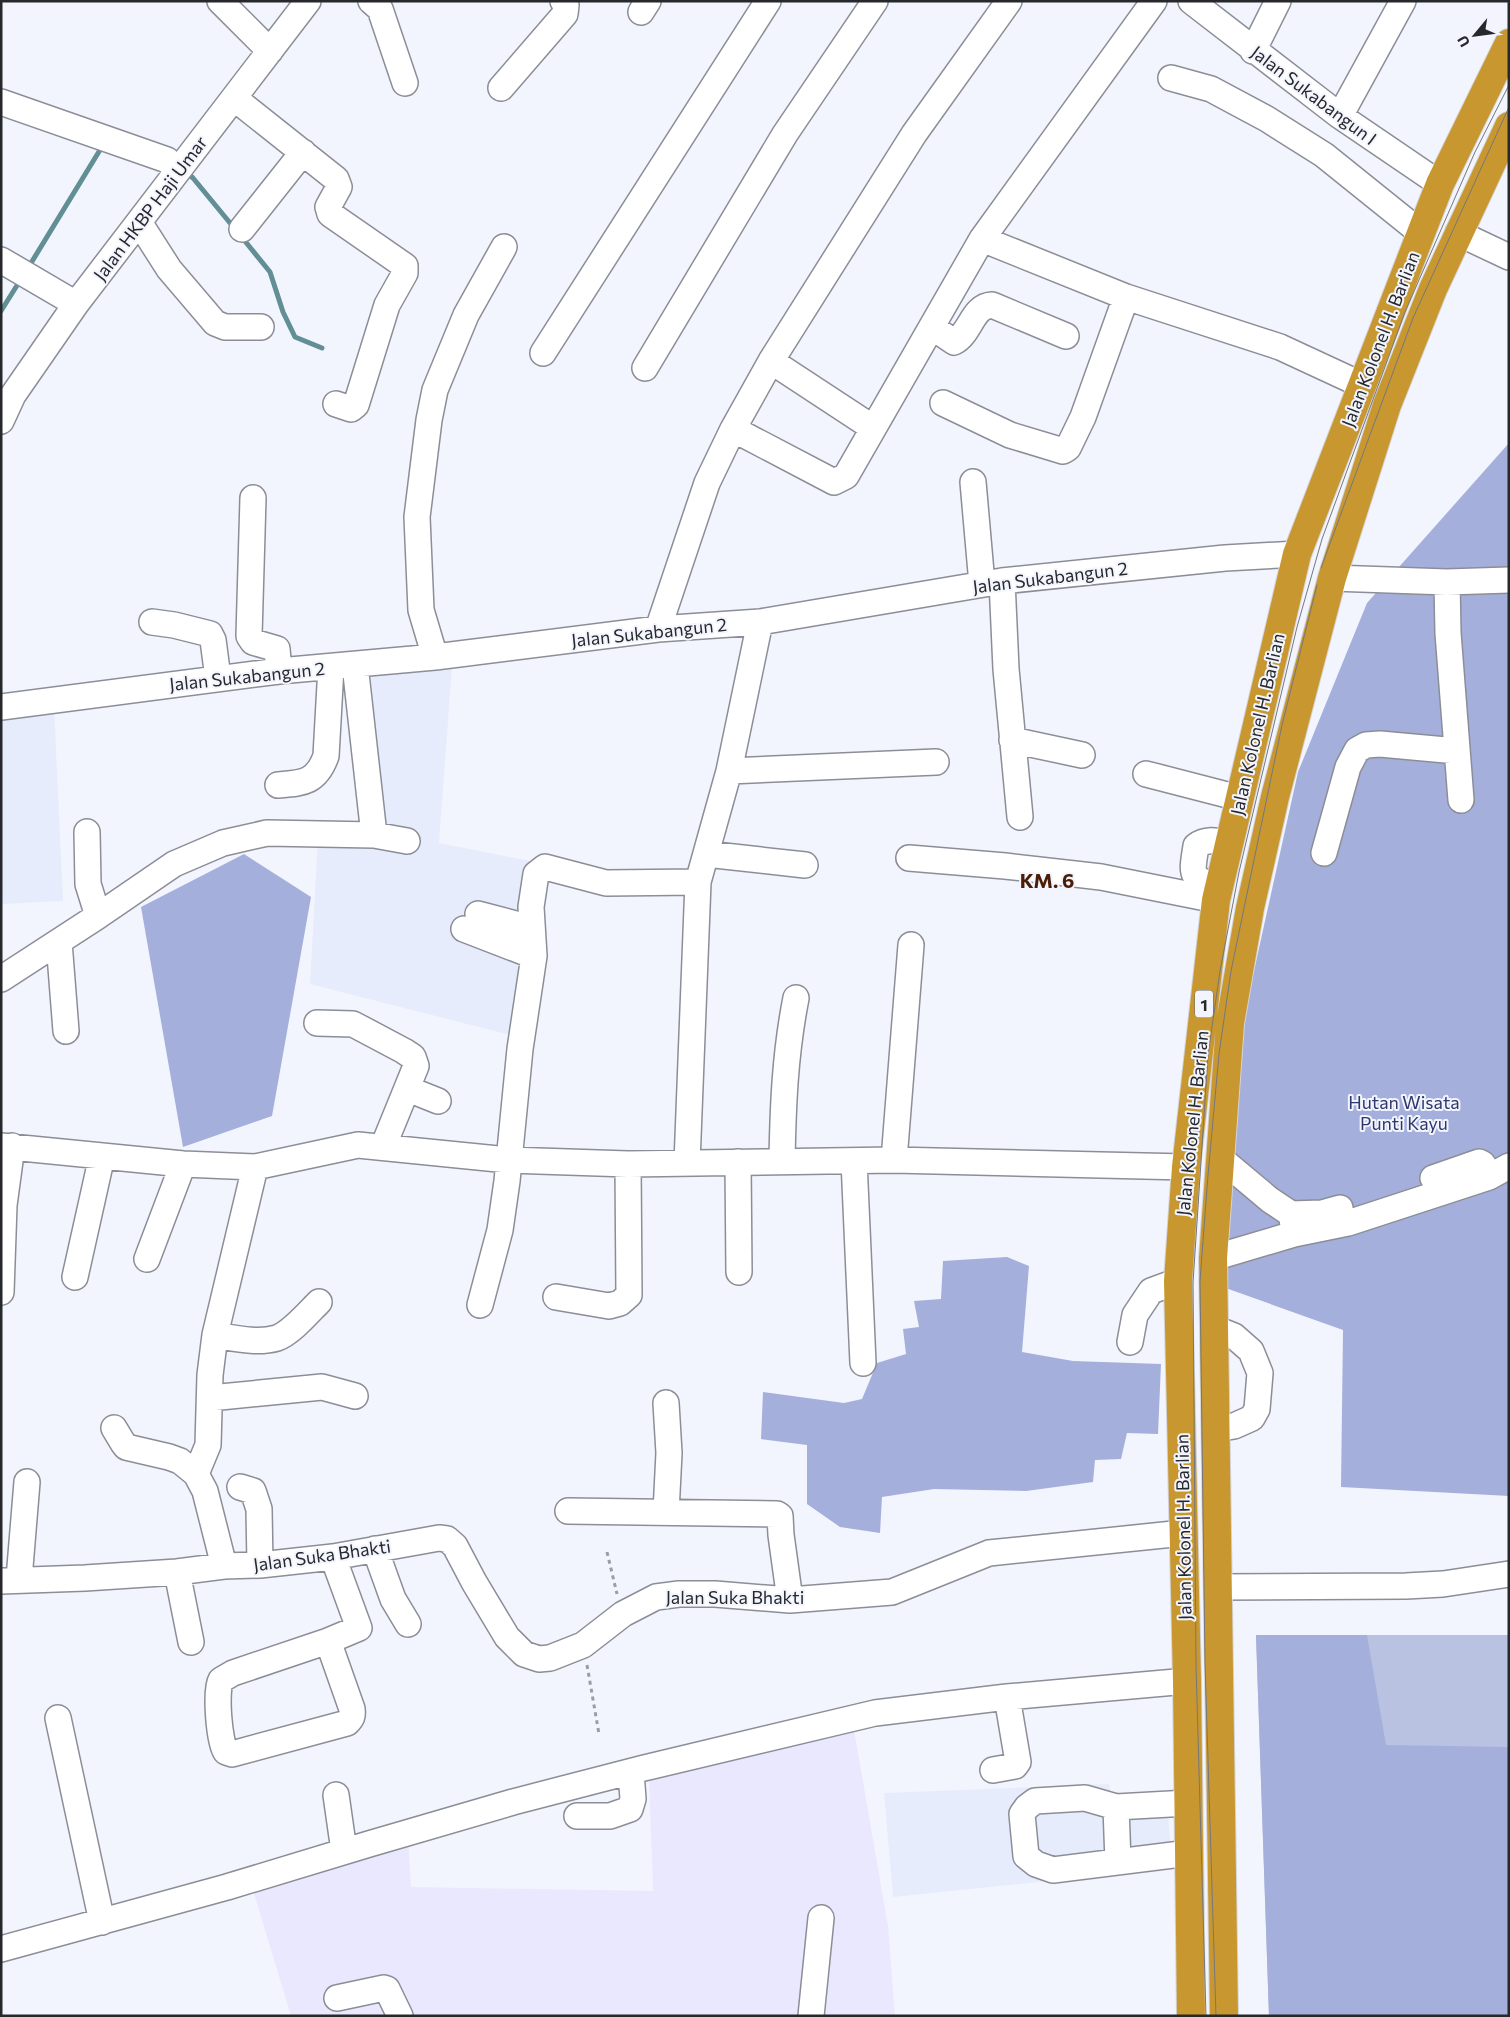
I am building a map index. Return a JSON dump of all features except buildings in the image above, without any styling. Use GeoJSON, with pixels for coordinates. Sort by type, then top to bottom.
{"type":"FeatureCollection","features":[{"type":"Feature","properties":{"kind":"highway","name":"Jalan Kolonel H. Barlian"},"geometry":{"type":"LineString","coordinates":[[1191,2016],[1187,1681],[1178,1281],[1186,1167],[1218,892],[1297,554],[1440,184],[1509,43]]}},
{"type":"Feature","properties":{"kind":"highway","name":"Jalan Kolonel H. Barlian"},"geometry":{"type":"LineString","coordinates":[[1224,2016],[1213,1258],[1230,1023],[1244,942],[1275,796],[1332,578],[1387,405],[1433,289],[1509,126]]}},
{"type":"Feature","properties":{"kind":"highway"},"geometry":{"type":"LineString","coordinates":[[1212,936],[1244,942]]}},
{"type":"Feature","properties":{"kind":"street"},"geometry":{"type":"LineString","coordinates":[[220,1],[270,51]]}},
{"type":"Feature","properties":{"kind":"street","name":"Jalan HKBP Haji Umar"},"geometry":{"type":"LineString","coordinates":[[1,420],[13,396],[76,304],[308,1]]}},
{"type":"Feature","properties":{"kind":"street"},"geometry":{"type":"LineString","coordinates":[[371,1],[380,9],[405,83]]}},
{"type":"Feature","properties":{"kind":"street"},"geometry":{"type":"LineString","coordinates":[[501,88],[565,14],[566,5],[563,1]]}},
{"type":"Feature","properties":{"kind":"street"},"geometry":{"type":"LineString","coordinates":[[543,353],[768,1]]}},
{"type":"Feature","properties":{"kind":"street"},"geometry":{"type":"LineString","coordinates":[[646,368],[785,134],[875,1]]}},
{"type":"Feature","properties":{"kind":"street"},"geometry":{"type":"LineString","coordinates":[[658,629],[707,482],[733,429],[771,361],[914,134],[1009,1]]}},
{"type":"Feature","properties":{"kind":"street"},"geometry":{"type":"LineString","coordinates":[[733,429],[834,482],[846,476],[982,239],[1154,1]]}},
{"type":"Feature","properties":{"kind":"street","name":"Jalan Sukabangun I"},"geometry":{"type":"LineString","coordinates":[[1191,1],[1253,51],[1340,116],[1440,184]]}},
{"type":"Feature","properties":{"kind":"street"},"geometry":{"type":"LineString","coordinates":[[1253,51],[1278,1]]}},
{"type":"Feature","properties":{"kind":"street"},"geometry":{"type":"LineString","coordinates":[[1340,116],[1403,1]]}},
{"type":"Feature","properties":{"kind":"street"},"geometry":{"type":"LineString","coordinates":[[1171,78],[1211,89],[1267,119],[1324,155],[1421,233]]}},
{"type":"Feature","properties":{"kind":"street"},"geometry":{"type":"LineString","coordinates":[[234,98],[338,182],[339,190],[328,207],[328,212],[402,263],[406,268],[387,305],[356,405],[351,409],[336,404]]}},
{"type":"Feature","properties":{"kind":"street"},"geometry":{"type":"LineString","coordinates":[[1,102],[167,160],[181,167]]}},
{"type":"Feature","properties":{"kind":"street"},"geometry":{"type":"LineString","coordinates":[[242,230],[303,152]]}},
{"type":"Feature","properties":{"kind":"street"},"geometry":{"type":"LineString","coordinates":[[139,222],[170,269],[215,323],[225,327],[261,327]]}},
{"type":"Feature","properties":{"kind":"street"},"geometry":{"type":"LineString","coordinates":[[1458,234],[1509,257]]}},
{"type":"Feature","properties":{"kind":"street"},"geometry":{"type":"LineString","coordinates":[[982,239],[1126,297],[1280,347],[1362,385]]}},
{"type":"Feature","properties":{"kind":"street"},"geometry":{"type":"LineString","coordinates":[[435,657],[421,610],[417,517],[428,420],[434,390],[466,315],[504,246]]}},
{"type":"Feature","properties":{"kind":"street"},"geometry":{"type":"LineString","coordinates":[[1,260],[76,304]]}},
{"type":"Feature","properties":{"kind":"street"},"geometry":{"type":"LineString","coordinates":[[943,403],[1010,435],[1063,451],[1068,448],[1083,417],[1126,297]]}},
{"type":"Feature","properties":{"kind":"street"},"geometry":{"type":"LineString","coordinates":[[932,327],[954,342],[960,338],[979,310],[985,306],[992,305],[1066,336]]}},
{"type":"Feature","properties":{"kind":"street"},"geometry":{"type":"LineString","coordinates":[[771,361],[873,428]]}},
{"type":"Feature","properties":{"kind":"street"},"geometry":{"type":"LineString","coordinates":[[972,482],[992,582],[1006,669],[1020,817]]}},
{"type":"Feature","properties":{"kind":"street"},"geometry":{"type":"LineString","coordinates":[[253,498],[249,636],[253,642],[277,649],[279,671]]}},
{"type":"Feature","properties":{"kind":"street","name":"Jalan Sukabangun 2"},"geometry":{"type":"LineString","coordinates":[[1,707],[279,671],[435,657],[658,629],[760,622],[992,582],[1225,558],[1297,554]]}},
{"type":"Feature","properties":{"kind":"street"},"geometry":{"type":"LineString","coordinates":[[1332,578],[1446,582],[1509,580]]}},
{"type":"Feature","properties":{"kind":"street"},"geometry":{"type":"LineString","coordinates":[[1446,582],[1461,800]]}},
{"type":"Feature","properties":{"kind":"street"},"geometry":{"type":"LineString","coordinates":[[152,622],[174,624],[210,634],[213,640],[218,678]]}},
{"type":"Feature","properties":{"kind":"street"},"geometry":{"type":"LineString","coordinates":[[687,1163],[698,882],[729,771],[760,622]]}},
{"type":"Feature","properties":{"kind":"street"},"geometry":{"type":"LineString","coordinates":[[355,665],[374,835]]}},
{"type":"Feature","properties":{"kind":"street"},"geometry":{"type":"LineString","coordinates":[[278,785],[302,784],[308,781],[323,764],[326,756],[330,667]]}},
{"type":"Feature","properties":{"kind":"street"},"geometry":{"type":"LineString","coordinates":[[1012,740],[1082,755]]}},
{"type":"Feature","properties":{"kind":"street"},"geometry":{"type":"LineString","coordinates":[[1324,853],[1348,767],[1357,750],[1366,745],[1380,744],[1457,751]]}},
{"type":"Feature","properties":{"kind":"street"},"geometry":{"type":"LineString","coordinates":[[729,771],[936,762]]}},
{"type":"Feature","properties":{"kind":"street"},"geometry":{"type":"LineString","coordinates":[[1146,774],[1239,798]]}},
{"type":"Feature","properties":{"kind":"street"},"geometry":{"type":"LineString","coordinates":[[87,832],[88,884],[98,916]]}},
{"type":"Feature","properties":{"kind":"street"},"geometry":{"type":"LineString","coordinates":[[1,979],[174,864],[223,843],[267,833],[374,835],[407,842]]}},
{"type":"Feature","properties":{"kind":"street"},"geometry":{"type":"LineString","coordinates":[[706,854],[805,865]]}},
{"type":"Feature","properties":{"kind":"street"},"geometry":{"type":"LineString","coordinates":[[909,858],[1005,866],[1218,892]]}},
{"type":"Feature","properties":{"kind":"street"},"geometry":{"type":"LineString","coordinates":[[480,1305],[500,1230],[522,1038],[534,956],[531,907],[536,874],[545,867],[606,883],[698,882]]}},
{"type":"Feature","properties":{"kind":"street"},"geometry":{"type":"LineString","coordinates":[[531,928],[471,921],[534,956]]}},
{"type":"Feature","properties":{"kind":"street"},"geometry":{"type":"LineString","coordinates":[[58,942],[66,1031]]}},
{"type":"Feature","properties":{"kind":"street"},"geometry":{"type":"LineString","coordinates":[[894,1160],[912,945]]}},
{"type":"Feature","properties":{"kind":"street"},"geometry":{"type":"LineString","coordinates":[[782,1161],[783,1089],[788,1038],[796,998]]}},
{"type":"Feature","properties":{"kind":"street"},"geometry":{"type":"LineString","coordinates":[[316,1022],[352,1024],[413,1057],[416,1066],[383,1147]]}},
{"type":"Feature","properties":{"kind":"street"},"geometry":{"type":"LineString","coordinates":[[408,1089],[438,1101]]}},
{"type":"Feature","properties":{"kind":"street"},"geometry":{"type":"LineString","coordinates":[[1,1292],[6,1146],[183,1164],[255,1167],[358,1145],[508,1160],[628,1164],[894,1160],[1186,1167]]}},
{"type":"Feature","properties":{"kind":"street"},"geometry":{"type":"LineString","coordinates":[[75,1277],[102,1156]]}},
{"type":"Feature","properties":{"kind":"street"},"geometry":{"type":"LineString","coordinates":[[1220,1158],[1270,1200],[1293,1224]]}},
{"type":"Feature","properties":{"kind":"street"},"geometry":{"type":"LineString","coordinates":[[854,1161],[863,1363]]}},
{"type":"Feature","properties":{"kind":"street"},"geometry":{"type":"LineString","coordinates":[[738,1162],[739,1272]]}},
{"type":"Feature","properties":{"kind":"street"},"geometry":{"type":"LineString","coordinates":[[147,1259],[183,1164]]}},
{"type":"Feature","properties":{"kind":"street"},"geometry":{"type":"LineString","coordinates":[[556,1297],[609,1306],[620,1303],[629,1294],[628,1164]]}},
{"type":"Feature","properties":{"kind":"street"},"geometry":{"type":"LineString","coordinates":[[196,1474],[208,1445],[215,1335],[255,1167]]}},
{"type":"Feature","properties":{"kind":"street"},"geometry":{"type":"LineString","coordinates":[[1213,1258],[1293,1224],[1348,1222],[1499,1171]]}},
{"type":"Feature","properties":{"kind":"street"},"geometry":{"type":"LineString","coordinates":[[1130,1342],[1135,1315],[1151,1291],[1178,1281]]}},
{"type":"Feature","properties":{"kind":"street"},"geometry":{"type":"LineString","coordinates":[[215,1335],[256,1340],[278,1338],[298,1323],[319,1302]]}},
{"type":"Feature","properties":{"kind":"street"},"geometry":{"type":"LineString","coordinates":[[1214,1328],[1234,1336],[1251,1351],[1260,1373],[1257,1409],[1252,1418],[1234,1426],[1216,1429]]}},
{"type":"Feature","properties":{"kind":"street"},"geometry":{"type":"LineString","coordinates":[[210,1398],[322,1387],[355,1396]]}},
{"type":"Feature","properties":{"kind":"street"},"geometry":{"type":"LineString","coordinates":[[666,1403],[669,1453],[666,1512]]}},
{"type":"Feature","properties":{"kind":"street"},"geometry":{"type":"LineString","coordinates":[[114,1428],[126,1447],[170,1457],[180,1461],[196,1474],[205,1491],[224,1566]]}},
{"type":"Feature","properties":{"kind":"street"},"geometry":{"type":"LineString","coordinates":[[10,1580],[27,1482]]}},
{"type":"Feature","properties":{"kind":"street"},"geometry":{"type":"LineString","coordinates":[[240,1487],[253,1491],[259,1509],[260,1565]]}},
{"type":"Feature","properties":{"kind":"street"},"geometry":{"type":"LineString","coordinates":[[568,1511],[779,1515],[790,1600]]}},
{"type":"Feature","properties":{"kind":"street","name":"Jalan Suka Bhakti"},"geometry":{"type":"LineString","coordinates":[[10,1580],[85,1578],[178,1572],[224,1566],[260,1565],[334,1557],[430,1539],[447,1539],[455,1546],[474,1582],[507,1636],[524,1654],[539,1659],[550,1658],[583,1645],[623,1614],[656,1597],[679,1594],[715,1594],[790,1600],[892,1592],[989,1553],[1183,1533]]}},
{"type":"Feature","properties":{"kind":"street"},"geometry":{"type":"LineString","coordinates":[[375,1549],[393,1599],[408,1624]]}},
{"type":"Feature","properties":{"kind":"street"},"geometry":{"type":"LineString","coordinates":[[328,1641],[352,1709],[350,1720],[232,1754],[226,1752],[223,1743],[218,1691],[221,1680],[233,1673],[328,1641],[358,1628],[334,1557]]}},
{"type":"Feature","properties":{"kind":"street"},"geometry":{"type":"LineString","coordinates":[[178,1572],[191,1642]]}},
{"type":"Feature","properties":{"kind":"street"},"geometry":{"type":"LineString","coordinates":[[1219,1587],[1406,1586],[1443,1584],[1509,1574]]}},
{"type":"Feature","properties":{"kind":"street"},"geometry":{"type":"LineString","coordinates":[[1,1949],[227,1887],[514,1802],[875,1713],[1007,1697],[1187,1681]]}},
{"type":"Feature","properties":{"kind":"street"},"geometry":{"type":"LineString","coordinates":[[993,1770],[1015,1766],[1018,1762],[1007,1697]]}},
{"type":"Feature","properties":{"kind":"street"},"geometry":{"type":"LineString","coordinates":[[58,1718],[102,1922]]}},
{"type":"Feature","properties":{"kind":"street"},"geometry":{"type":"LineString","coordinates":[[577,1816],[610,1816],[630,1809],[633,1799],[631,1772]]}},
{"type":"Feature","properties":{"kind":"street"},"geometry":{"type":"LineString","coordinates":[[336,1795],[344,1852]]}},
{"type":"Feature","properties":{"kind":"street"},"geometry":{"type":"LineString","coordinates":[[1188,1803],[1116,1807],[1085,1798],[1035,1801],[1022,1814],[1026,1856],[1036,1864],[1052,1870],[1188,1853]]}},
{"type":"Feature","properties":{"kind":"street"},"geometry":{"type":"LineString","coordinates":[[1116,1807],[1118,1862]]}},
{"type":"Feature","properties":{"kind":"street"},"geometry":{"type":"LineString","coordinates":[[811,2016],[821,1918]]}},
{"type":"Feature","properties":{"kind":"street"},"geometry":{"type":"LineString","coordinates":[[337,1998],[384,1988],[387,1990],[400,2016]]}},
{"type":"Feature","properties":{"kind":"path"},"geometry":{"type":"LineString","coordinates":[[607,1552],[623,1614]]}},
{"type":"Feature","properties":{"kind":"path"},"geometry":{"type":"LineString","coordinates":[[583,1645],[599,1734]]}},
{"type":"Feature","properties":{"kind":"shaded area"},"geometry":{"type":"Polygon","coordinates":[[[452,666],[439,843],[535,862],[514,1036],[310,984],[318,838],[380,843],[367,676],[452,666]]]}},
{"type":"Feature","properties":{"kind":"shaded area"},"geometry":{"type":"Polygon","coordinates":[[[54,706],[63,901],[1,904],[1,712],[54,706]]]}},
{"type":"Feature","properties":{"kind":"shaded area"},"geometry":{"type":"Polygon","coordinates":[[[1256,1635],[1509,1635],[1509,2016],[1269,2016],[1256,1635]]]}},
{"type":"Feature","properties":{"kind":"shaded area"},"geometry":{"type":"Polygon","coordinates":[[[854,1730],[888,1926],[895,2016],[291,2016],[252,1887],[408,1840],[411,1887],[653,1891],[649,1776],[854,1730]]]}},
{"type":"Feature","properties":{"kind":"shaded area"},"geometry":{"type":"Polygon","coordinates":[[[1109,1784],[1112,1798],[1167,1797],[1172,1868],[893,1897],[884,1793],[1109,1784]]]}},
{"type":"Feature","properties":{"kind":"green space","name":"Hutan Wisata Punti Kayu"},"geometry":{"type":"Polygon","coordinates":[[[1509,443],[1509,1496],[1341,1487],[1343,1330],[1206,1281],[1234,1061],[1298,772],[1367,603],[1509,443]]]}},
{"type":"Feature","properties":{"kind":"green space"},"geometry":{"type":"Polygon","coordinates":[[[244,854],[311,897],[272,1116],[183,1147],[141,907],[244,854]]]}},
{"type":"Feature","properties":{"kind":"green space"},"geometry":{"type":"Polygon","coordinates":[[[1007,1257],[1029,1266],[1022,1352],[1073,1361],[1161,1364],[1158,1434],[1127,1433],[1121,1459],[1095,1460],[1093,1482],[1026,1491],[934,1489],[882,1497],[880,1533],[840,1527],[807,1504],[807,1445],[761,1439],[763,1392],[844,1403],[862,1399],[877,1363],[906,1354],[903,1329],[919,1327],[914,1301],[941,1299],[943,1261],[1007,1257]]]}},
{"type":"Feature","properties":{"kind":"green space"},"geometry":{"type":"Polygon","coordinates":[[[1256,1635],[1367,1635],[1386,1745],[1509,1747],[1509,2016],[1269,2016],[1256,1635]]]}},
{"type":"Feature","properties":{"kind":"waterway"},"geometry":{"type":"LineString","coordinates":[[28,268],[103,145]]}},
{"type":"Feature","properties":{"kind":"waterway"},"geometry":{"type":"LineString","coordinates":[[185,171],[235,229]]}},
{"type":"Feature","properties":{"kind":"waterway"},"geometry":{"type":"LineString","coordinates":[[240,235],[270,272],[283,312],[295,337],[322,348]]}},
{"type":"Feature","properties":{"kind":"waterway"},"geometry":{"type":"LineString","coordinates":[[1,311],[21,279]]}},
{"type":"Feature","properties":{"kind":"tram line"},"geometry":{"type":"LineString","coordinates":[[1206,2016],[1196,1666],[1193,1283],[1208,1055],[1220,971],[1239,872],[1297,627],[1322,539],[1405,312],[1475,152],[1509,85]]}},
{"type":"Feature","properties":{"kind":"tram line"},"geometry":{"type":"LineString","coordinates":[[1321,568],[1413,318],[1509,107]]}},
{"type":"Feature","properties":{"kind":"tram line"},"geometry":{"type":"LineString","coordinates":[[1216,2016],[1205,1663],[1200,1281],[1219,1054],[1231,971],[1282,725],[1317,585]]}},
{"type":"Feature","properties":{"kind":"district","name":"KM. 6"},"geometry":{"type":"Point","coordinates":[1047,880]}}]}
